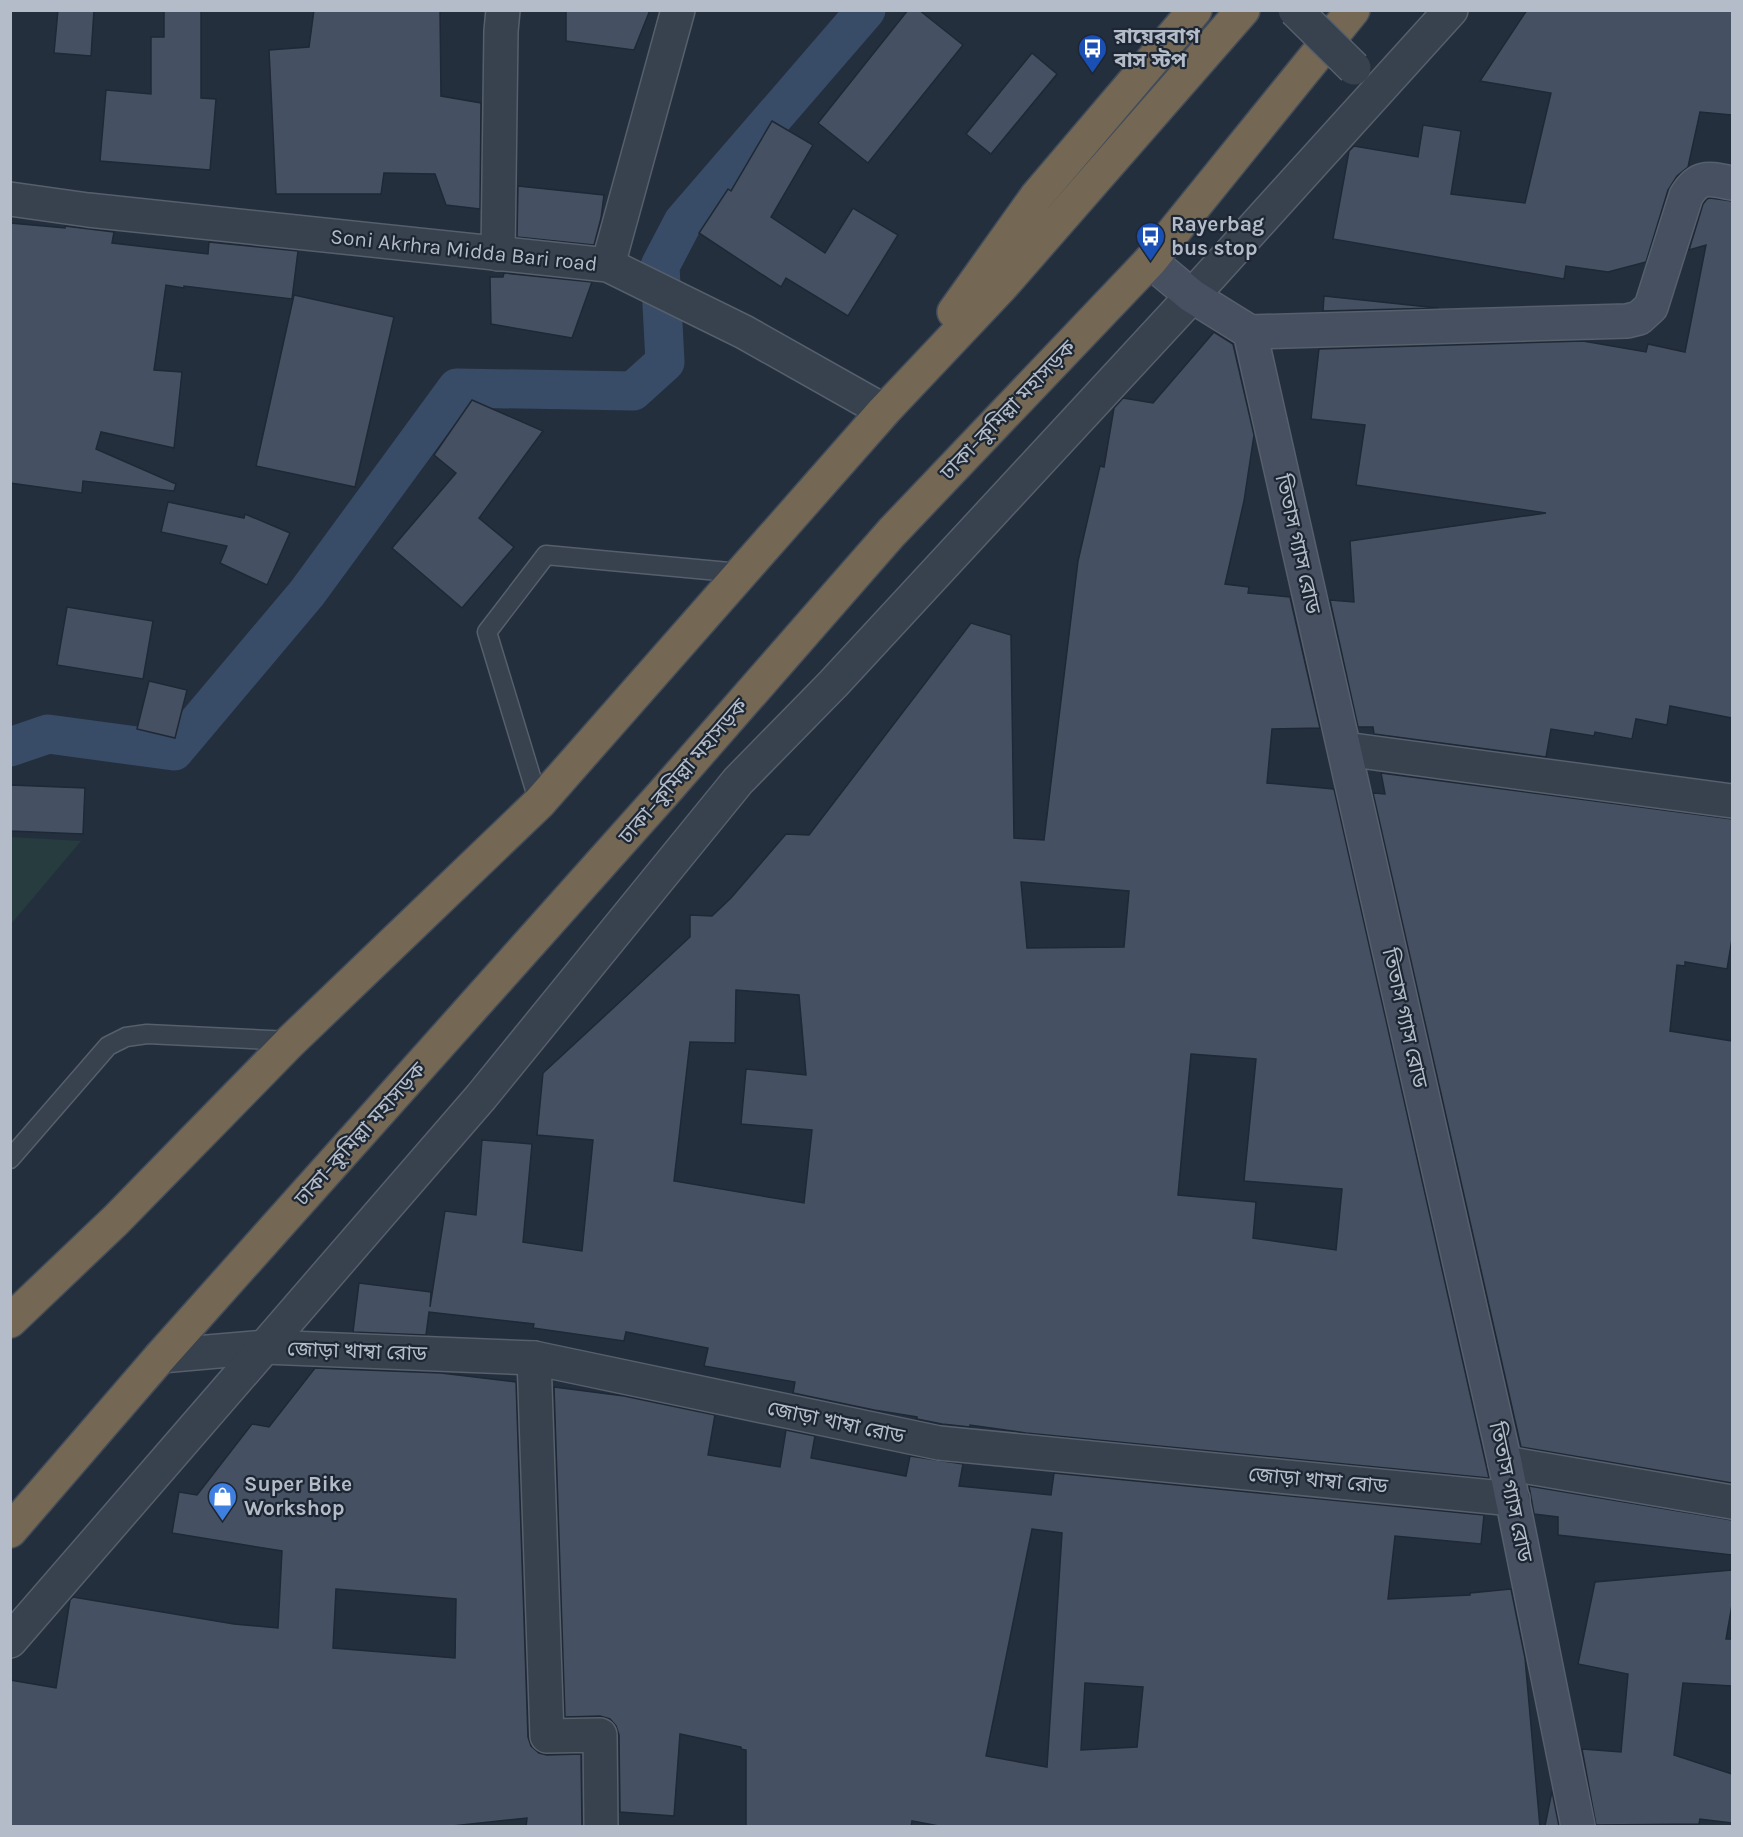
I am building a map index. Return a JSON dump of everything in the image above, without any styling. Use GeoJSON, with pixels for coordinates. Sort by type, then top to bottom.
{"type":"FeatureCollection","features":[{"type":"Feature","properties":{"kind":"highway"},"geometry":{"type":"LineString","coordinates":[[884,411],[1036,197],[1195,10]]}},
{"type":"Feature","properties":{"kind":"highway"},"geometry":{"type":"LineString","coordinates":[[10,1321],[116,1220],[291,1041],[539,803],[884,411],[1001,287],[1243,10]]}},
{"type":"Feature","properties":{"kind":"highway","name":"ঢাকা–কুমিল্লা মহাসড়ক"},"geometry":{"type":"LineString","coordinates":[[10,1531],[161,1356],[662,796],[891,532],[1150,261],[1353,10]]}},
{"type":"Feature","properties":{"kind":"street"},"geometry":{"type":"LineString","coordinates":[[498,254],[503,10]]}},
{"type":"Feature","properties":{"kind":"street"},"geometry":{"type":"LineString","coordinates":[[609,265],[678,10]]}},
{"type":"Feature","properties":{"kind":"street"},"geometry":{"type":"LineString","coordinates":[[1295,10],[1354,68]]}},
{"type":"Feature","properties":{"kind":"street"},"geometry":{"type":"LineString","coordinates":[[10,1641],[481,1097],[738,781],[841,676],[1192,296],[1451,10]]}},
{"type":"Feature","properties":{"kind":"street"},"geometry":{"type":"LineString","coordinates":[[1150,261],[1192,296],[1250,332],[1627,321],[1639,318],[1651,307],[1686,196],[1693,185],[1704,179],[1732,183]]}},
{"type":"Feature","properties":{"kind":"street","name":"Soni Akrhra Midda Bari road"},"geometry":{"type":"LineString","coordinates":[[10,199],[88,210],[609,265],[744,332],[884,411]]}},
{"type":"Feature","properties":{"kind":"street","name":"তিতাস গ্যাস রোড"},"geometry":{"type":"LineString","coordinates":[[1250,332],[1505,1462],[1578,1827]]}},
{"type":"Feature","properties":{"kind":"street"},"geometry":{"type":"LineString","coordinates":[[1345,749],[1732,801]]}},
{"type":"Feature","properties":{"kind":"street","name":"জোড়া খাম্বা রোড"},"geometry":{"type":"LineString","coordinates":[[161,1356],[265,1347],[534,1358],[939,1443],[1513,1499]]}},
{"type":"Feature","properties":{"kind":"street"},"geometry":{"type":"LineString","coordinates":[[534,1358],[548,1736],[600,1735],[601,1827]]}},
{"type":"Feature","properties":{"kind":"street"},"geometry":{"type":"LineString","coordinates":[[1505,1462],[1732,1502]]}},
{"type":"Feature","properties":{"kind":"lane"},"geometry":{"type":"LineString","coordinates":[[539,803],[487,632],[546,555],[740,573]]}},
{"type":"Feature","properties":{"kind":"lane"},"geometry":{"type":"LineString","coordinates":[[10,1159],[108,1046],[126,1037],[147,1034],[291,1041]]}},
{"type":"Feature","properties":{"kind":"green space"},"geometry":{"type":"Polygon","coordinates":[[[10,837],[81,841],[11,924],[10,837]]]}},
{"type":"Feature","properties":{"kind":"building"},"geometry":{"type":"Polygon","coordinates":[[[58,10],[94,10],[91,56],[54,53],[58,10]]]}},
{"type":"Feature","properties":{"kind":"building"},"geometry":{"type":"Polygon","coordinates":[[[164,10],[201,10],[201,98],[216,99],[210,170],[100,161],[106,90],[151,94],[151,37],[164,37],[164,10]]]}},
{"type":"Feature","properties":{"kind":"building"},"geometry":{"type":"Polygon","coordinates":[[[314,10],[440,10],[441,96],[481,103],[480,209],[446,205],[435,174],[384,173],[381,194],[276,194],[269,50],[309,47],[314,10]]]}},
{"type":"Feature","properties":{"kind":"building"},"geometry":{"type":"Polygon","coordinates":[[[566,10],[650,10],[634,50],[566,41],[566,10]]]}},
{"type":"Feature","properties":{"kind":"building"},"geometry":{"type":"Polygon","coordinates":[[[908,10],[919,10],[963,45],[868,163],[818,123],[908,10]]]}},
{"type":"Feature","properties":{"kind":"building"},"geometry":{"type":"Polygon","coordinates":[[[1527,10],[1732,10],[1732,115],[1700,112],[1688,167],[1677,176],[1668,190],[1646,262],[1608,272],[1566,266],[1564,279],[1333,239],[1349,151],[1354,146],[1418,157],[1423,125],[1461,131],[1451,194],[1525,203],[1551,93],[1480,81],[1527,10]]]}},
{"type":"Feature","properties":{"kind":"building"},"geometry":{"type":"Polygon","coordinates":[[[1032,53],[1057,74],[991,154],[966,134],[1032,53]]]}},
{"type":"Feature","properties":{"kind":"building"},"geometry":{"type":"Polygon","coordinates":[[[772,121],[813,145],[771,217],[825,253],[853,208],[898,235],[848,316],[786,278],[781,287],[699,233],[728,189],[731,191],[772,121]]]}},
{"type":"Feature","properties":{"kind":"building"},"geometry":{"type":"Polygon","coordinates":[[[518,186],[604,195],[594,245],[517,237],[518,186]]]}},
{"type":"Feature","properties":{"kind":"building"},"geometry":{"type":"Polygon","coordinates":[[[1710,198],[1732,201],[1732,718],[1670,706],[1667,725],[1636,719],[1632,739],[1595,732],[1594,736],[1551,729],[1546,757],[1374,734],[1373,727],[1358,727],[1330,600],[1354,602],[1350,541],[1546,513],[1356,485],[1365,425],[1311,419],[1319,349],[1583,341],[1646,352],[1648,344],[1685,352],[1706,245],[1689,250],[1703,204],[1710,198]]]}},
{"type":"Feature","properties":{"kind":"building"},"geometry":{"type":"Polygon","coordinates":[[[10,223],[114,232],[112,243],[208,254],[209,242],[298,251],[292,299],[166,285],[154,370],[182,372],[174,448],[101,432],[96,449],[176,484],[174,491],[83,481],[82,493],[10,483],[10,223]]]}},
{"type":"Feature","properties":{"kind":"building"},"geometry":{"type":"Polygon","coordinates":[[[504,273],[592,282],[572,338],[491,324],[490,277],[503,277],[504,273]]]}},
{"type":"Feature","properties":{"kind":"building"},"geometry":{"type":"Polygon","coordinates":[[[294,295],[394,317],[355,487],[256,466],[294,295]]]}},
{"type":"Feature","properties":{"kind":"building"},"geometry":{"type":"Polygon","coordinates":[[[1324,296],[1438,308],[1323,311],[1324,296]]]}},
{"type":"Feature","properties":{"kind":"building"},"geometry":{"type":"Polygon","coordinates":[[[1214,332],[1233,344],[1254,435],[1244,501],[1225,584],[1249,587],[1248,593],[1290,597],[1320,728],[1272,729],[1267,783],[1334,789],[1489,1478],[942,1424],[793,1393],[795,1382],[704,1366],[708,1348],[626,1332],[624,1341],[533,1328],[534,1324],[429,1312],[426,1335],[353,1332],[359,1283],[431,1292],[430,1307],[445,1211],[476,1215],[482,1140],[532,1144],[523,1242],[582,1251],[593,1140],[537,1135],[543,1073],[690,937],[690,915],[712,916],[731,898],[786,834],[809,835],[971,623],[1011,635],[1014,838],[1044,840],[1078,561],[1100,466],[1104,467],[1114,408],[1123,398],[1153,403],[1214,332]],[[1021,882],[1027,948],[1124,947],[1129,891],[1021,882]],[[736,990],[735,1043],[690,1042],[674,1181],[804,1203],[812,1130],[741,1124],[746,1069],[806,1075],[799,995],[736,990]],[[1191,1054],[1178,1195],[1256,1202],[1253,1238],[1336,1250],[1342,1189],[1244,1181],[1256,1059],[1191,1054]]]}},
{"type":"Feature","properties":{"kind":"building"},"geometry":{"type":"Polygon","coordinates":[[[472,400],[543,431],[479,518],[514,547],[462,608],[392,548],[456,473],[434,455],[472,400]]]}},
{"type":"Feature","properties":{"kind":"building"},"geometry":{"type":"Polygon","coordinates":[[[168,502],[244,518],[245,514],[290,533],[267,585],[220,563],[227,546],[161,532],[168,502]]]}},
{"type":"Feature","properties":{"kind":"building"},"geometry":{"type":"Polygon","coordinates":[[[67,607],[153,621],[143,679],[57,665],[67,607]]]}},
{"type":"Feature","properties":{"kind":"building"},"geometry":{"type":"Polygon","coordinates":[[[149,681],[187,690],[175,738],[137,729],[149,681]]]}},
{"type":"Feature","properties":{"kind":"building"},"geometry":{"type":"Polygon","coordinates":[[[1381,773],[1732,819],[1732,939],[1727,969],[1685,962],[1685,966],[1677,965],[1670,1031],[1732,1041],[1732,1483],[1521,1447],[1373,793],[1385,794],[1381,773]]]}},
{"type":"Feature","properties":{"kind":"building"},"geometry":{"type":"Polygon","coordinates":[[[10,785],[85,788],[83,834],[10,831],[10,785]]]}},
{"type":"Feature","properties":{"kind":"building"},"geometry":{"type":"Polygon","coordinates":[[[315,1368],[441,1373],[516,1382],[528,1737],[531,1746],[539,1753],[547,1755],[581,1754],[582,1827],[526,1827],[527,1818],[443,1827],[10,1827],[10,1680],[56,1688],[70,1600],[73,1597],[234,1624],[278,1628],[282,1551],[172,1533],[179,1492],[197,1495],[252,1424],[269,1427],[315,1368]],[[336,1589],[333,1648],[455,1658],[456,1599],[336,1589]]]}},
{"type":"Feature","properties":{"kind":"building"},"geometry":{"type":"Polygon","coordinates":[[[554,1387],[624,1396],[715,1415],[708,1455],[780,1467],[786,1430],[815,1436],[811,1458],[906,1476],[910,1456],[963,1464],[959,1486],[1051,1495],[1054,1473],[1484,1515],[1481,1544],[1395,1536],[1388,1599],[1470,1595],[1470,1593],[1511,1589],[1525,1658],[1540,1827],[944,1827],[912,1821],[911,1827],[746,1827],[746,1750],[680,1734],[674,1816],[620,1812],[619,1735],[616,1726],[610,1719],[600,1716],[565,1717],[554,1387]],[[1032,1529],[986,1756],[1047,1767],[1062,1533],[1032,1529]],[[1085,1683],[1081,1750],[1137,1747],[1143,1687],[1085,1683]]]}},
{"type":"Feature","properties":{"kind":"building"},"geometry":{"type":"Polygon","coordinates":[[[1529,1486],[1732,1520],[1732,1555],[1558,1535],[1558,1517],[1534,1514],[1529,1486]]]}},
{"type":"Feature","properties":{"kind":"building"},"geometry":{"type":"Polygon","coordinates":[[[1732,1570],[1732,1605],[1726,1639],[1732,1639],[1732,1686],[1683,1683],[1674,1755],[1732,1774],[1732,1823],[1700,1819],[1699,1824],[1596,1825],[1582,1749],[1621,1752],[1628,1674],[1578,1664],[1595,1582],[1732,1570]]]}},
{"type":"Feature","properties":{"kind":"building"},"geometry":{"type":"Polygon","coordinates":[[[1552,1791],[1559,1826],[1545,1826],[1552,1791]]]}},
{"type":"Feature","properties":{"kind":"waterway"},"geometry":{"type":"LineString","coordinates":[[10,747],[48,734],[174,751],[307,593],[457,388],[633,391],[665,362],[660,266],[683,222],[866,10]]}},
{"type":"Feature","properties":{"kind":"place","name":"রায়েরবাগ বাস স্টপ"},"geometry":{"type":"Point","coordinates":[1093,74]}},
{"type":"Feature","properties":{"kind":"place","name":"Rayerbag bus stop"},"geometry":{"type":"Point","coordinates":[1150,262]}},
{"type":"Feature","properties":{"kind":"place","name":"Super Bike Workshop"},"geometry":{"type":"Point","coordinates":[223,1522]}}]}
